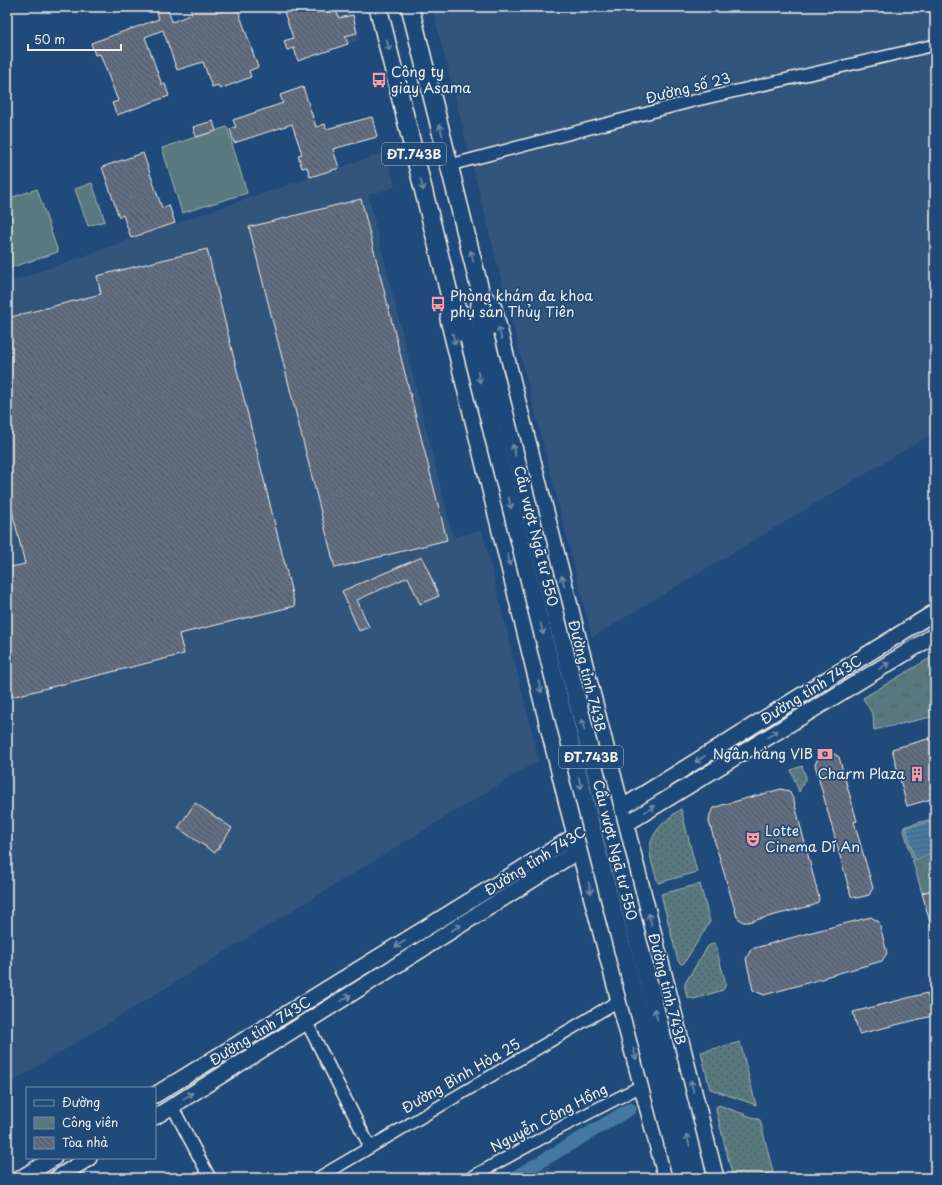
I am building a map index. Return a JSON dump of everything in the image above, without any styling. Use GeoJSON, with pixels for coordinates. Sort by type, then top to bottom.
{"type":"FeatureCollection","features":[{"type":"Feature","properties":{"kind":"main road","name":"ĐT.743B"},"geometry":{"type":"LineString","coordinates":[[378,7],[451,301],[449,319],[578,843],[667,1178]]}},
{"type":"Feature","properties":{"kind":"main road","name":"Đường tỉnh 743B"},"geometry":{"type":"LineString","coordinates":[[410,7],[481,294],[477,338]]}},
{"type":"Feature","properties":{"kind":"main road","name":"Đường tỉnh 743B"},"geometry":{"type":"LineString","coordinates":[[481,294],[494,308],[715,1178]]}},
{"type":"Feature","properties":{"kind":"main road","name":"ĐT.743B"},"geometry":{"type":"LineString","coordinates":[[451,301],[477,338]]}},
{"type":"Feature","properties":{"kind":"main road","name":"Cầu vượt Ngã tư 550"},"geometry":{"type":"LineString","coordinates":[[477,338],[594,838],[682,1178]]}},
{"type":"Feature","properties":{"kind":"main road","name":"Cầu vượt Ngã tư 550"},"geometry":{"type":"LineString","coordinates":[[477,338],[698,1178]]}},
{"type":"Feature","properties":{"kind":"main road","name":"Đường tỉnh 743C"},"geometry":{"type":"LineString","coordinates":[[623,816],[818,686],[935,612]]}},
{"type":"Feature","properties":{"kind":"main road","name":"Đường tỉnh 743C"},"geometry":{"type":"LineString","coordinates":[[156,1094],[312,998],[623,816],[827,701],[935,635]]}},
{"type":"Feature","properties":{"kind":"main road"},"geometry":{"type":"LineString","coordinates":[[818,686],[827,701]]}},
{"type":"Feature","properties":{"kind":"main road","name":"Đường tỉnh 743C"},"geometry":{"type":"LineString","coordinates":[[156,1116],[306,1023],[578,843]]}},
{"type":"Feature","properties":{"kind":"main road"},"geometry":{"type":"LineString","coordinates":[[312,998],[321,1013]]}},
{"type":"Feature","properties":{"kind":"main road"},"geometry":{"type":"LineString","coordinates":[[31,1176],[53,1159]]}},
{"type":"Feature","properties":{"kind":"main road"},"geometry":{"type":"LineString","coordinates":[[57,1178],[87,1159]]}},
{"type":"Feature","properties":{"kind":"street","name":"Đường số 23"},"geometry":{"type":"LineString","coordinates":[[450,166],[693,101],[935,45]]}},
{"type":"Feature","properties":{"kind":"street","name":"Đường Bình Hòa 25"},"geometry":{"type":"LineString","coordinates":[[318,1178],[620,1000]]}},
{"type":"Feature","properties":{"kind":"street"},"geometry":{"type":"LineString","coordinates":[[306,1023],[370,1146]]}},
{"type":"Feature","properties":{"kind":"street","name":"Nguyễn Công Hồng"},"geometry":{"type":"LineString","coordinates":[[470,1178],[562,1127],[643,1085]]}},
{"type":"Feature","properties":{"kind":"street"},"geometry":{"type":"LineString","coordinates":[[172,1106],[210,1178]]}},
{"type":"Feature","properties":{"kind":"shaded area"},"geometry":{"type":"Polygon","coordinates":[[[308,7],[351,7],[359,40],[324,52],[308,7]]]}},
{"type":"Feature","properties":{"kind":"shaded area"},"geometry":{"type":"Polygon","coordinates":[[[432,7],[935,7],[935,432],[592,637],[432,7]]]}},
{"type":"Feature","properties":{"kind":"shaded area"},"geometry":{"type":"Polygon","coordinates":[[[386,152],[395,187],[368,195],[453,537],[482,530],[539,760],[7,1085],[7,283],[202,214],[386,152]]]}},
{"type":"Feature","properties":{"kind":"shaded area"},"geometry":{"type":"Polygon","coordinates":[[[935,821],[935,851],[915,860],[906,828],[935,821]]]}},
{"type":"Feature","properties":{"kind":"shaded area"},"geometry":{"type":"Polygon","coordinates":[[[549,1166],[552,1178],[528,1178],[549,1166]]]}},
{"type":"Feature","properties":{"kind":"green space"},"geometry":{"type":"Polygon","coordinates":[[[227,127],[247,193],[182,213],[162,148],[227,127]]]}},
{"type":"Feature","properties":{"kind":"green space"},"geometry":{"type":"Polygon","coordinates":[[[92,183],[105,221],[88,226],[75,189],[92,183]]]}},
{"type":"Feature","properties":{"kind":"green space"},"geometry":{"type":"Polygon","coordinates":[[[37,189],[58,252],[7,269],[7,199],[37,189]]]}},
{"type":"Feature","properties":{"kind":"green space"},"geometry":{"type":"Polygon","coordinates":[[[935,655],[935,716],[874,730],[873,715],[863,698],[935,655]]]}},
{"type":"Feature","properties":{"kind":"green space"},"geometry":{"type":"Polygon","coordinates":[[[802,766],[806,777],[799,792],[791,770],[802,766]]]}},
{"type":"Feature","properties":{"kind":"green space"},"geometry":{"type":"Polygon","coordinates":[[[681,809],[697,872],[658,883],[650,853],[652,839],[660,827],[681,809]]]}},
{"type":"Feature","properties":{"kind":"green space"},"geometry":{"type":"Polygon","coordinates":[[[935,818],[935,889],[922,893],[903,827],[935,818]]]}},
{"type":"Feature","properties":{"kind":"green space"},"geometry":{"type":"Polygon","coordinates":[[[700,884],[710,922],[684,963],[681,964],[678,961],[661,894],[700,884]]]}},
{"type":"Feature","properties":{"kind":"green space"},"geometry":{"type":"Polygon","coordinates":[[[714,943],[726,984],[723,990],[694,999],[687,997],[685,983],[708,946],[714,943]]]}},
{"type":"Feature","properties":{"kind":"green space"},"geometry":{"type":"Polygon","coordinates":[[[740,1042],[756,1105],[710,1089],[701,1052],[740,1042]]]}},
{"type":"Feature","properties":{"kind":"green space"},"geometry":{"type":"Polygon","coordinates":[[[719,1105],[760,1120],[773,1172],[750,1178],[733,1178],[716,1110],[716,1107],[719,1105]]]}},
{"type":"Feature","properties":{"kind":"building"},"geometry":{"type":"Polygon","coordinates":[[[155,7],[167,7],[172,22],[192,14],[190,7],[237,7],[258,67],[249,71],[251,77],[220,89],[218,85],[212,87],[203,62],[177,70],[163,30],[145,37],[162,85],[165,84],[169,96],[117,115],[112,103],[118,101],[100,54],[95,55],[91,43],[159,19],[155,7]]]}},
{"type":"Feature","properties":{"kind":"building"},"geometry":{"type":"Polygon","coordinates":[[[289,7],[335,7],[339,18],[353,15],[357,33],[345,36],[348,44],[298,61],[294,48],[287,50],[284,41],[293,38],[284,12],[290,10],[289,7]]]}},
{"type":"Feature","properties":{"kind":"building"},"geometry":{"type":"Polygon","coordinates":[[[303,87],[316,127],[325,124],[326,129],[372,117],[377,137],[333,149],[339,168],[310,177],[307,167],[302,168],[298,155],[302,154],[292,124],[234,143],[230,129],[236,127],[233,120],[283,103],[280,95],[303,87]]]}},
{"type":"Feature","properties":{"kind":"building"},"geometry":{"type":"Polygon","coordinates":[[[213,121],[216,131],[196,137],[193,127],[213,121]]]}},
{"type":"Feature","properties":{"kind":"building"},"geometry":{"type":"Polygon","coordinates":[[[143,153],[162,208],[169,205],[175,223],[131,238],[123,215],[119,217],[102,167],[143,153]]]}},
{"type":"Feature","properties":{"kind":"building"},"geometry":{"type":"Polygon","coordinates":[[[361,199],[447,540],[335,568],[249,227],[361,199]]]}},
{"type":"Feature","properties":{"kind":"building"},"geometry":{"type":"Polygon","coordinates":[[[207,249],[295,606],[179,634],[184,654],[7,698],[7,568],[25,564],[7,490],[7,318],[101,294],[97,276],[207,249]]]}},
{"type":"Feature","properties":{"kind":"building"},"geometry":{"type":"Polygon","coordinates":[[[422,557],[439,596],[420,604],[408,577],[357,600],[369,627],[359,631],[342,591],[422,557]]]}},
{"type":"Feature","properties":{"kind":"building","name":"Charm Plaza"},"geometry":{"type":"Polygon","coordinates":[[[935,737],[935,798],[907,806],[892,749],[935,737]]]}},
{"type":"Feature","properties":{"kind":"building"},"geometry":{"type":"Polygon","coordinates":[[[831,752],[839,757],[857,821],[854,822],[873,888],[869,895],[857,898],[851,896],[815,765],[819,755],[831,752]]]}},
{"type":"Feature","properties":{"kind":"building"},"geometry":{"type":"Polygon","coordinates":[[[781,789],[789,791],[794,801],[819,898],[818,902],[814,905],[743,922],[737,917],[709,822],[710,814],[714,808],[722,805],[781,789]]]}},
{"type":"Feature","properties":{"kind":"building"},"geometry":{"type":"Polygon","coordinates":[[[195,803],[232,828],[215,853],[178,828],[195,803]]]}},
{"type":"Feature","properties":{"kind":"building"},"geometry":{"type":"Polygon","coordinates":[[[935,889],[935,930],[932,930],[922,893],[935,889]]]}},
{"type":"Feature","properties":{"kind":"building"},"geometry":{"type":"Polygon","coordinates":[[[871,917],[879,922],[887,953],[882,961],[764,995],[753,990],[746,959],[751,949],[871,917]]]}},
{"type":"Feature","properties":{"kind":"building"},"geometry":{"type":"Polygon","coordinates":[[[927,993],[932,1016],[859,1034],[853,1012],[927,993]]]}},
{"type":"Feature","properties":{"kind":"waterway"},"geometry":{"type":"LineString","coordinates":[[513,1178],[630,1109]]}},
{"type":"Feature","properties":{"kind":"place","name":"Công ty giày Asama"},"geometry":{"type":"Point","coordinates":[379,80]}},
{"type":"Feature","properties":{"kind":"place","name":"Phòng khám đa khoa phụ sản Thủy Tiên"},"geometry":{"type":"Point","coordinates":[438,304]}},
{"type":"Feature","properties":{"kind":"place","name":"Ngân hàng VIB"},"geometry":{"type":"Point","coordinates":[825,754]}},
{"type":"Feature","properties":{"kind":"place","name":"Charm Plaza"},"geometry":{"type":"Point","coordinates":[917,774]}},
{"type":"Feature","properties":{"kind":"place","name":"Lotte Cinema Dĩ An"},"geometry":{"type":"Point","coordinates":[753,839]}}]}
